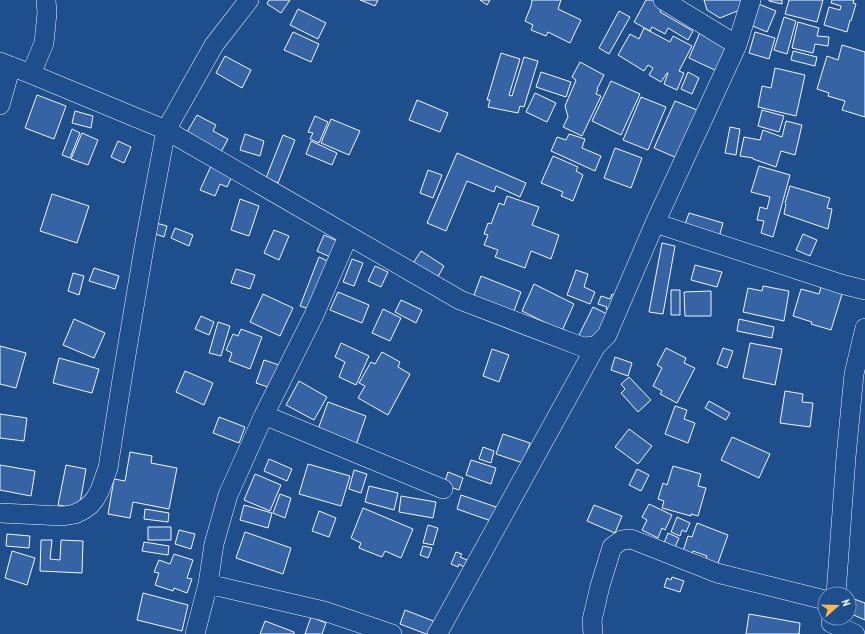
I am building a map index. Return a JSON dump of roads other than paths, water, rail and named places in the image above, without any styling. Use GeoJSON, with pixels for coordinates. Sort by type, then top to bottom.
{"type":"FeatureCollection","features":[{"type":"Feature","properties":{"kind":"street"},"geometry":{"type":"LineString","coordinates":[[31,74],[44,43],[47,13],[46,0]]}},
{"type":"Feature","properties":{"kind":"street"},"geometry":{"type":"LineString","coordinates":[[0,513],[63,516],[75,514],[90,505],[100,490],[108,468],[144,250],[166,130],[214,45],[249,0]]}},
{"type":"Feature","properties":{"kind":"street"},"geometry":{"type":"LineString","coordinates":[[663,0],[737,45]]}},
{"type":"Feature","properties":{"kind":"street"},"geometry":{"type":"LineString","coordinates":[[436,634],[443,624],[596,346],[607,335],[655,223],[737,45],[751,0]]}},
{"type":"Feature","properties":{"kind":"street"},"geometry":{"type":"LineString","coordinates":[[0,105],[5,64],[166,130],[460,300],[583,347],[596,346]]}},
{"type":"Feature","properties":{"kind":"street"},"geometry":{"type":"LineString","coordinates":[[655,223],[841,284],[865,290]]}},
{"type":"Feature","properties":{"kind":"street"},"geometry":{"type":"LineString","coordinates":[[195,634],[208,584],[214,544],[228,495],[264,415],[314,316],[348,236]]}},
{"type":"Feature","properties":{"kind":"street"},"geometry":{"type":"LineString","coordinates":[[837,586],[846,456],[854,374],[865,328]]}},
{"type":"Feature","properties":{"kind":"street"},"geometry":{"type":"LineString","coordinates":[[264,415],[443,489]]}},
{"type":"Feature","properties":{"kind":"street"},"geometry":{"type":"LineString","coordinates":[[593,634],[592,620],[600,586],[612,547],[622,540],[631,539],[717,573],[817,598]]}},
{"type":"Feature","properties":{"kind":"street"},"geometry":{"type":"LineString","coordinates":[[208,584],[324,611],[392,634]]}},
{"type":"Feature","properties":{"kind":"street"},"geometry":{"type":"LineString","coordinates":[[834,626],[855,634]]}}]}
